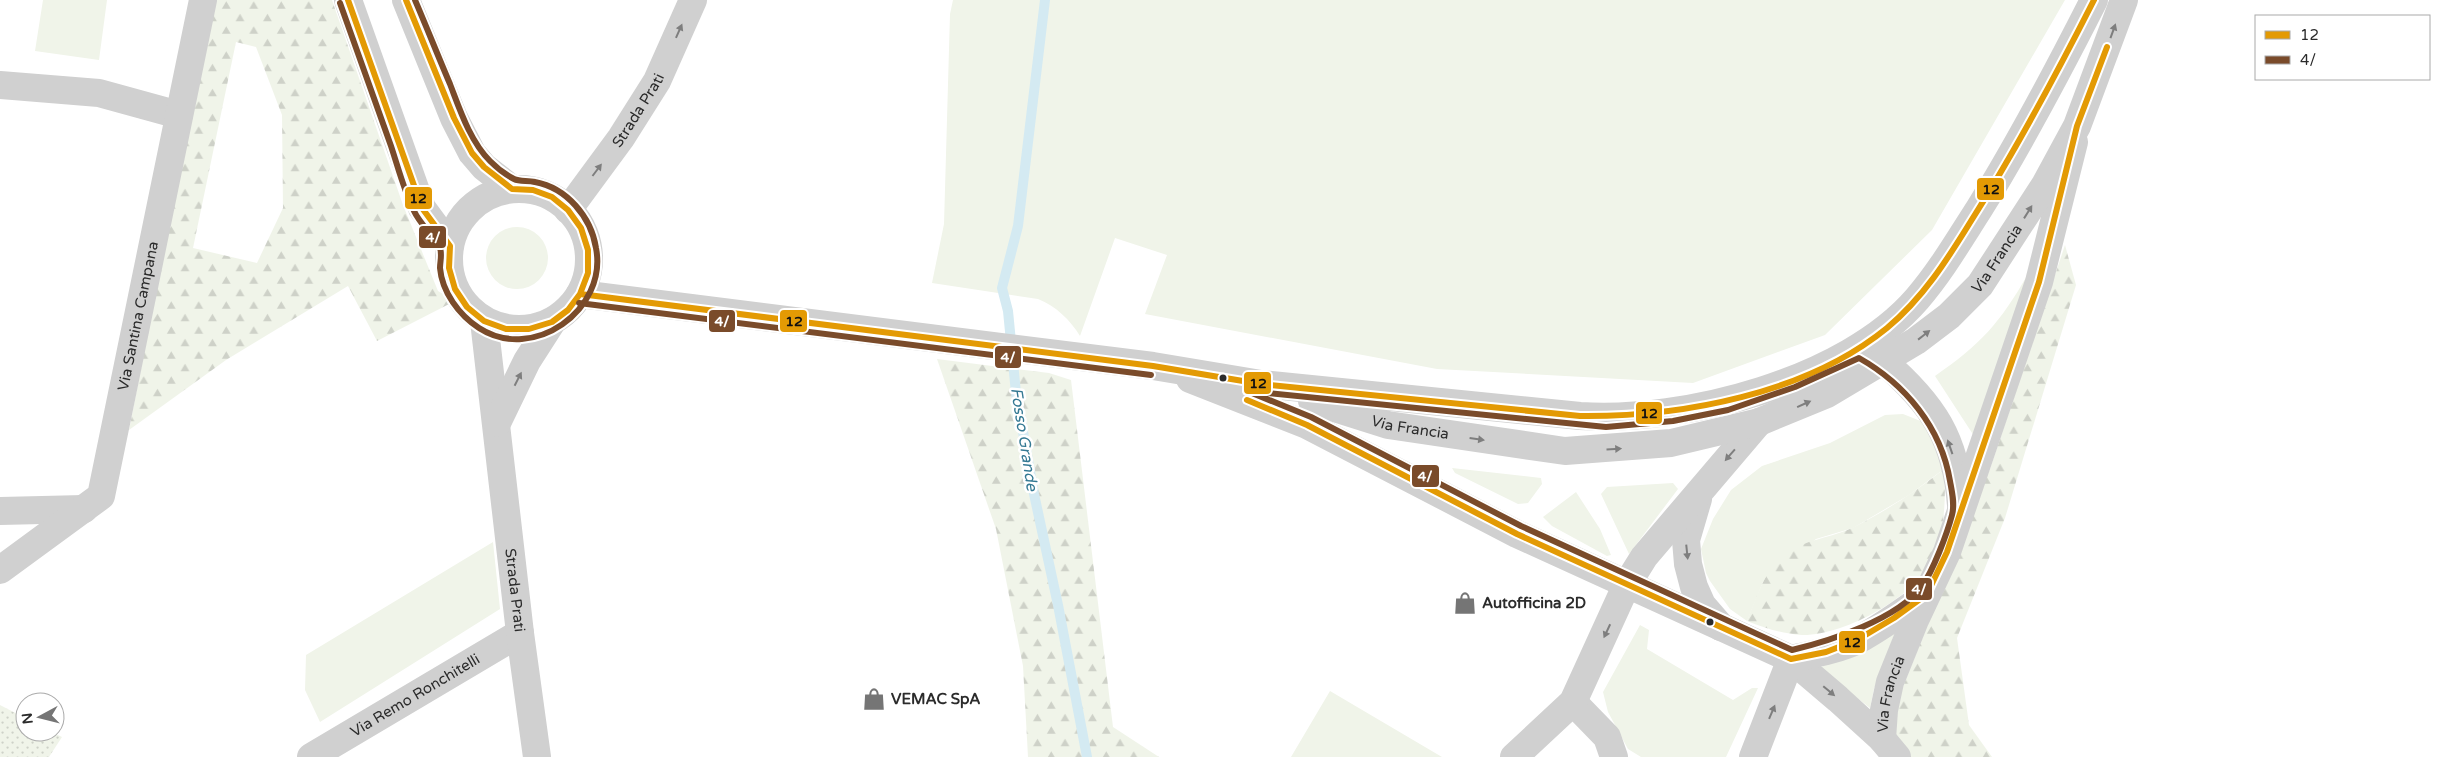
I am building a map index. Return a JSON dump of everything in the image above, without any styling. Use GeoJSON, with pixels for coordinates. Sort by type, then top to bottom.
{"type":"FeatureCollection","features":[{"type":"Feature","properties":{"kind":"street","name":"Via Santina Campana"},"geometry":{"type":"LineString","coordinates":[[0,570],[101,496],[203,0]]}},
{"type":"Feature","properties":{"kind":"street"},"geometry":{"type":"LineString","coordinates":[[348,0],[422,208],[450,246]]}},
{"type":"Feature","properties":{"kind":"street"},"geometry":{"type":"LineString","coordinates":[[406,0],[454,118],[472,153],[484,167],[512,189]]}},
{"type":"Feature","properties":{"kind":"street","name":"Strada Prati"},"geometry":{"type":"LineString","coordinates":[[568,210],[621,138],[657,81],[693,0]]}},
{"type":"Feature","properties":{"kind":"street","name":"Via Francia"},"geometry":{"type":"LineString","coordinates":[[580,294],[1154,366],[1261,384],[1605,418],[1672,412],[1716,403],[1792,379],[1859,348],[1916,300],[1945,262],[2014,152],[2094,0]]}},
{"type":"Feature","properties":{"kind":"street","name":"Via Francia"},"geometry":{"type":"LineString","coordinates":[[1890,748],[1884,710],[1890,682],[1947,552],[1962,512],[2039,282],[2078,126],[2124,0]]}},
{"type":"Feature","properties":{"kind":"street"},"geometry":{"type":"LineString","coordinates":[[0,85],[99,93],[180,115]]}},
{"type":"Feature","properties":{"kind":"street","name":"Via Francia"},"geometry":{"type":"LineString","coordinates":[[1261,384],[1388,425],[1565,451],[1671,443],[1759,422],[1827,394],[1916,341],[1949,316],[1980,285],[2045,185],[2078,126]]}},
{"type":"Feature","properties":{"kind":"street"},"geometry":{"type":"LineString","coordinates":[[512,189],[533,190],[545,195],[568,210],[581,228],[588,250],[588,273],[580,294],[568,310],[552,322],[529,329],[506,329],[484,321],[467,307],[455,289],[449,268],[450,246],[458,224],[472,207],[490,195],[512,189]]}},
{"type":"Feature","properties":{"kind":"street","name":"Strada Prati"},"geometry":{"type":"LineString","coordinates":[[484,321],[520,633],[537,757]]}},
{"type":"Feature","properties":{"kind":"street"},"geometry":{"type":"LineString","coordinates":[[497,424],[524,368],[552,322]]}},
{"type":"Feature","properties":{"kind":"street","name":"Via Francia"},"geometry":{"type":"LineString","coordinates":[[1859,348],[1883,362],[1924,402],[1941,427],[1949,442],[1956,468],[1962,512]]}},
{"type":"Feature","properties":{"kind":"street","name":"Via Francia"},"geometry":{"type":"LineString","coordinates":[[1154,366],[1256,403],[1307,425],[1518,534],[1626,586],[1791,659],[1890,748]]}},
{"type":"Feature","properties":{"kind":"street","name":"Via Francia"},"geometry":{"type":"LineString","coordinates":[[1514,757],[1573,702],[1626,586],[1644,557],[1759,422],[1792,379]]}},
{"type":"Feature","properties":{"kind":"street"},"geometry":{"type":"LineString","coordinates":[[1565,451],[1605,418]]}},
{"type":"Feature","properties":{"kind":"street","name":"Via Francia"},"geometry":{"type":"LineString","coordinates":[[1701,488],[1688,527],[1686,540],[1687,558],[1694,587],[1702,605],[1724,630]]}},
{"type":"Feature","properties":{"kind":"street"},"geometry":{"type":"LineString","coordinates":[[0,511],[84,509]]}},
{"type":"Feature","properties":{"kind":"street","name":"Via Francia"},"geometry":{"type":"LineString","coordinates":[[1791,659],[1826,652],[1857,640],[1894,618],[1927,594]]}},
{"type":"Feature","properties":{"kind":"street","name":"Via Remo Ronchitelli"},"geometry":{"type":"LineString","coordinates":[[311,757],[520,633]]}},
{"type":"Feature","properties":{"kind":"street"},"geometry":{"type":"LineString","coordinates":[[1753,757],[1791,659]]}},
{"type":"Feature","properties":{"kind":"street"},"geometry":{"type":"LineString","coordinates":[[1573,702],[1607,737],[1614,757]]}},
{"type":"Feature","properties":{"kind":"green space"},"geometry":{"type":"Polygon","coordinates":[[[43,0],[107,0],[99,60],[35,51],[43,0]]]}},
{"type":"Feature","properties":{"kind":"green space"},"geometry":{"type":"Polygon","coordinates":[[[213,0],[332,0],[403,205],[438,291],[455,301],[377,341],[348,286],[226,360],[129,430],[213,0]],[[236,42],[193,248],[257,263],[283,208],[282,115],[256,47],[236,42]]]}},
{"type":"Feature","properties":{"kind":"green space"},"geometry":{"type":"Polygon","coordinates":[[[953,0],[2065,0],[1932,230],[1825,335],[1693,383],[1437,369],[1145,314],[1167,255],[1115,238],[1080,336],[1062,314],[1051,305],[1038,299],[932,283],[944,224],[950,14],[953,0]]]}},
{"type":"Feature","properties":{"kind":"green space"},"geometry":{"type":"Polygon","coordinates":[[[517,227],[534,232],[539,236],[543,241],[548,258],[543,275],[539,280],[534,284],[517,289],[500,284],[495,280],[491,275],[486,258],[491,241],[495,236],[500,232],[517,227]]]}},
{"type":"Feature","properties":{"kind":"green space"},"geometry":{"type":"Polygon","coordinates":[[[2065,245],[2076,285],[2005,518],[1957,638],[1969,725],[1992,757],[1904,757],[1882,739],[1990,469],[2065,245]]]}},
{"type":"Feature","properties":{"kind":"green space"},"geometry":{"type":"Polygon","coordinates":[[[2028,274],[1974,436],[1935,376],[1977,343],[1988,331],[2008,306],[2028,274]]]}},
{"type":"Feature","properties":{"kind":"green space"},"geometry":{"type":"Polygon","coordinates":[[[937,359],[1049,373],[1071,380],[1113,727],[1159,757],[1028,757],[1023,666],[996,529],[937,359]]]}},
{"type":"Feature","properties":{"kind":"green space"},"geometry":{"type":"Polygon","coordinates":[[[1903,414],[1928,424],[1944,469],[1909,495],[1853,528],[1816,539],[1763,582],[1747,621],[1730,609],[1706,573],[1701,549],[1713,519],[1731,490],[1762,466],[1830,443],[1885,415],[1903,414]]]}},
{"type":"Feature","properties":{"kind":"green space"},"geometry":{"type":"Polygon","coordinates":[[[1452,468],[1541,478],[1542,484],[1528,503],[1518,504],[1455,473],[1452,468]]]}},
{"type":"Feature","properties":{"kind":"green space"},"geometry":{"type":"Polygon","coordinates":[[[1944,469],[1944,513],[1934,556],[1925,571],[1913,585],[1896,599],[1858,621],[1819,634],[1802,635],[1788,633],[1747,621],[1766,577],[1784,555],[1800,545],[1845,531],[1866,521],[1923,485],[1944,469]]]}},
{"type":"Feature","properties":{"kind":"green space"},"geometry":{"type":"Polygon","coordinates":[[[1673,483],[1678,489],[1629,554],[1601,494],[1607,487],[1673,483]]]}},
{"type":"Feature","properties":{"kind":"green space"},"geometry":{"type":"Polygon","coordinates":[[[1576,492],[1600,529],[1611,555],[1607,556],[1552,526],[1543,517],[1576,492]]]}},
{"type":"Feature","properties":{"kind":"green space"},"geometry":{"type":"Polygon","coordinates":[[[493,542],[500,609],[320,722],[305,690],[306,655],[493,542]]]}},
{"type":"Feature","properties":{"kind":"green space"},"geometry":{"type":"Polygon","coordinates":[[[1640,625],[1649,630],[1647,649],[1733,700],[1752,688],[1758,688],[1726,757],[1641,757],[1628,749],[1608,712],[1603,692],[1640,625]]]}},
{"type":"Feature","properties":{"kind":"green space"},"geometry":{"type":"Polygon","coordinates":[[[1897,627],[1874,689],[1870,708],[1820,669],[1831,657],[1897,627]]]}},
{"type":"Feature","properties":{"kind":"green space"},"geometry":{"type":"Polygon","coordinates":[[[1330,691],[1442,757],[1291,757],[1330,691]]]}},
{"type":"Feature","properties":{"kind":"green space"},"geometry":{"type":"Polygon","coordinates":[[[0,705],[15,713],[15,742],[59,742],[49,757],[0,757],[0,705]]]}},
{"type":"Feature","properties":{"kind":"waterway","name":"Fosso Grande"},"geometry":{"type":"LineString","coordinates":[[1045,0],[1018,226],[1002,288],[1008,311],[1016,393],[1034,494],[1058,605],[1087,757]]}},
{"type":"Feature","properties":{"kind":"transit line","name":"12"},"geometry":{"type":"LineString","coordinates":[[348,0],[422,208],[450,246],[449,268],[455,289],[467,307],[484,321],[506,329],[529,329],[552,322],[568,310],[580,294],[588,273],[588,250],[581,228],[568,210],[552,197],[533,190],[512,189],[484,167],[472,153],[454,118],[406,0]]}},
{"type":"Feature","properties":{"kind":"transit line","name":"4/"},"geometry":{"type":"LineString","coordinates":[[340,3],[407,195],[417,216],[440,248],[441,277],[448,294],[458,310],[472,323],[500,337],[522,339],[543,334],[562,324],[578,310],[590,292],[597,271],[596,248],[589,225],[576,206],[557,190],[532,181],[514,179],[498,168],[483,153],[466,125],[415,0]]}},
{"type":"Feature","properties":{"kind":"transit line","name":"12"},"geometry":{"type":"LineString","coordinates":[[580,294],[1153,366],[1261,384],[1580,416],[1660,412],[1701,406],[1781,385],[1819,370],[1855,351],[1887,328],[1912,304],[1943,264],[1988,194],[2035,112],[2094,0]]}},
{"type":"Feature","properties":{"kind":"transit line","name":"12"},"geometry":{"type":"LineString","coordinates":[[1247,400],[1307,425],[1517,534],[1791,659],[1826,652],[1857,640],[1894,618],[1927,594],[1947,552],[2039,282],[2077,126],[2107,47]]}},
{"type":"Feature","properties":{"kind":"transit line","name":"4/"},"geometry":{"type":"LineString","coordinates":[[579,303],[1151,375]]}},
{"type":"Feature","properties":{"kind":"transit line","name":"4/"},"geometry":{"type":"LineString","coordinates":[[1859,358],[1876,369],[1906,394],[1929,425],[1945,461],[1953,498],[1952,515],[1931,571],[1922,586],[1911,598],[1897,609],[1862,627],[1825,641],[1792,650],[1521,526],[1311,417],[1247,391],[1606,427],[1673,421],[1728,410],[1795,387],[1859,358]]}},
{"type":"Feature","properties":{"kind":"place","name":"Autofficina 2D"},"geometry":{"type":"Point","coordinates":[1465,603]}},
{"type":"Feature","properties":{"kind":"place","name":"VEMAC SpA"},"geometry":{"type":"Point","coordinates":[874,699]}}]}
